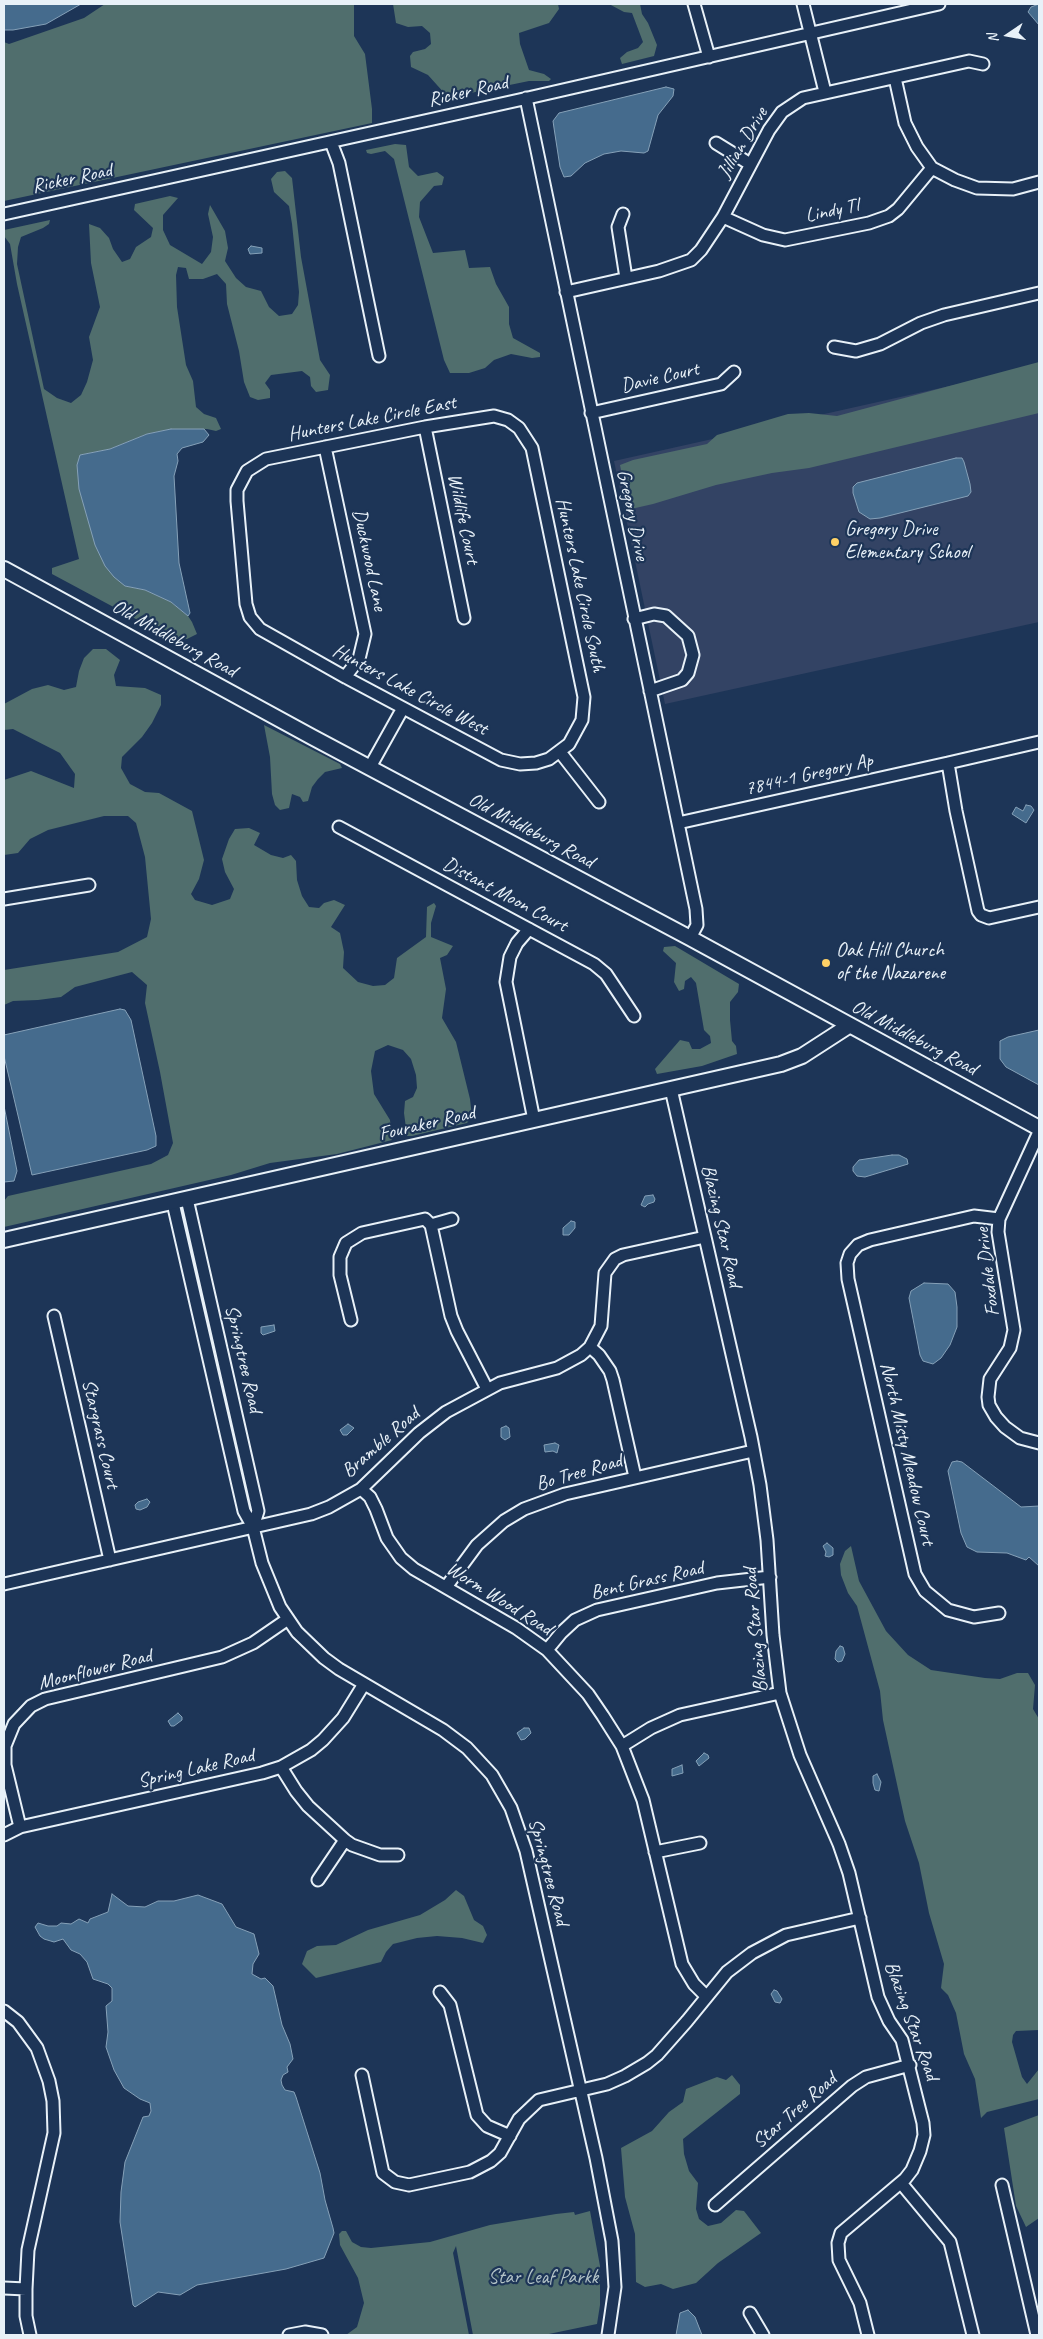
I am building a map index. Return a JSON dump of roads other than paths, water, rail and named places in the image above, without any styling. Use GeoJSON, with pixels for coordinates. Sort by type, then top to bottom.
{"type":"FeatureCollection","features":[{"type":"Feature","properties":{"kind":"main road","name":"Old Middleburg Road"},"geometry":{"type":"LineString","coordinates":[[4,570],[690,938],[1039,1130]]}},
{"type":"Feature","properties":{"kind":"main road","name":"Fouraker Road"},"geometry":{"type":"LineString","coordinates":[[4,1240],[781,1064],[802,1056],[850,1025]]}},
{"type":"Feature","properties":{"kind":"street"},"geometry":{"type":"LineString","coordinates":[[694,4],[709,56]]}},
{"type":"Feature","properties":{"kind":"street"},"geometry":{"type":"LineString","coordinates":[[803,4],[812,33],[824,92]]}},
{"type":"Feature","properties":{"kind":"street","name":"Ricker Road"},"geometry":{"type":"LineString","coordinates":[[4,214],[939,4]]}},
{"type":"Feature","properties":{"kind":"street","name":"Jillian Drive"},"geometry":{"type":"LineString","coordinates":[[566,292],[672,267],[691,260],[701,250],[723,217],[750,164],[782,112],[803,98],[969,61],[983,64]]}},
{"type":"Feature","properties":{"kind":"street"},"geometry":{"type":"LineString","coordinates":[[895,78],[905,123],[917,147],[932,168],[955,180],[977,188],[1014,189],[1039,182]]}},
{"type":"Feature","properties":{"kind":"street","name":"Gregory Drive"},"geometry":{"type":"LineString","coordinates":[[526,98],[696,909],[697,925],[690,938]]}},
{"type":"Feature","properties":{"kind":"street"},"geometry":{"type":"LineString","coordinates":[[335,141],[379,356]]}},
{"type":"Feature","properties":{"kind":"street"},"geometry":{"type":"LineString","coordinates":[[716,143],[750,164]]}},
{"type":"Feature","properties":{"kind":"street","name":"Lindy Tl"},"geometry":{"type":"LineString","coordinates":[[723,217],[763,235],[785,240],[869,223],[889,216],[898,209],[932,168]]}},
{"type":"Feature","properties":{"kind":"street"},"geometry":{"type":"LineString","coordinates":[[622,214],[618,227],[626,278]]}},
{"type":"Feature","properties":{"kind":"street"},"geometry":{"type":"LineString","coordinates":[[834,348],[856,351],[880,344],[921,323],[944,315],[1039,293]]}},
{"type":"Feature","properties":{"kind":"street","name":"Davie Court"},"geometry":{"type":"LineString","coordinates":[[591,413],[721,384],[734,372]]}},
{"type":"Feature","properties":{"kind":"street","name":"Hunters Lake Circle East"},"geometry":{"type":"LineString","coordinates":[[250,618],[246,604],[237,490],[247,471],[258,462],[424,427],[494,416],[515,425]]}},
{"type":"Feature","properties":{"kind":"street","name":"Hunters Lake Circle South"},"geometry":{"type":"LineString","coordinates":[[515,425],[524,434],[532,448],[584,697],[582,720],[578,732],[560,752]]}},
{"type":"Feature","properties":{"kind":"street","name":"Wildlife Court"},"geometry":{"type":"LineString","coordinates":[[424,427],[464,618]]}},
{"type":"Feature","properties":{"kind":"street","name":"Duckwood Lane"},"geometry":{"type":"LineString","coordinates":[[326,447],[364,634],[359,659],[345,677]]}},
{"type":"Feature","properties":{"kind":"street"},"geometry":{"type":"LineString","coordinates":[[634,618],[654,614],[666,616],[688,636],[693,655],[691,665],[682,680],[650,691]]}},
{"type":"Feature","properties":{"kind":"street","name":"Hunters Lake Circle West"},"geometry":{"type":"LineString","coordinates":[[250,618],[255,625],[267,634],[403,708],[510,763],[536,763],[550,759],[560,752]]}},
{"type":"Feature","properties":{"kind":"street"},"geometry":{"type":"LineString","coordinates":[[370,767],[403,708]]}},
{"type":"Feature","properties":{"kind":"street","name":"7844-1 Gregory Ap"},"geometry":{"type":"LineString","coordinates":[[678,823],[1039,742]]}},
{"type":"Feature","properties":{"kind":"street"},"geometry":{"type":"LineString","coordinates":[[560,752],[599,802]]}},
{"type":"Feature","properties":{"kind":"street"},"geometry":{"type":"LineString","coordinates":[[948,762],[956,811],[978,911],[989,918],[1039,907]]}},
{"type":"Feature","properties":{"kind":"street","name":"Distant Moon Court"},"geometry":{"type":"LineString","coordinates":[[340,827],[599,968],[610,979],[634,1016]]}},
{"type":"Feature","properties":{"kind":"street"},"geometry":{"type":"LineString","coordinates":[[4,899],[89,885]]}},
{"type":"Feature","properties":{"kind":"street"},"geometry":{"type":"LineString","coordinates":[[529,929],[517,943],[510,957],[506,982],[534,1120]]}},
{"type":"Feature","properties":{"kind":"street","name":"Blazing Star Road"},"geometry":{"type":"LineString","coordinates":[[671,1089],[753,1451],[764,1516],[773,1636],[780,1693],[800,1755],[839,1844],[849,1872],[878,1997],[889,2021],[902,2040],[910,2065],[923,2123],[924,2135],[912,2170],[900,2183],[842,2233],[838,2243],[839,2260],[860,2303],[868,2335]]}},
{"type":"Feature","properties":{"kind":"street","name":"Foxdale Drive"},"geometry":{"type":"LineString","coordinates":[[1039,1130],[999,1219],[998,1232],[1014,1330],[1010,1348],[990,1379],[988,1397],[993,1411],[1005,1427],[1020,1438],[1039,1444]]}},
{"type":"Feature","properties":{"kind":"street","name":"Springtree Road"},"geometry":{"type":"LineString","coordinates":[[187,1200],[258,1511],[253,1528]]}},
{"type":"Feature","properties":{"kind":"street","name":"Springtree Road"},"geometry":{"type":"LineString","coordinates":[[173,1203],[244,1511],[253,1528],[269,1585],[297,1632],[315,1650],[339,1669],[451,1736],[485,1766],[511,1808],[526,1851],[596,2158],[613,2250],[615,2287],[608,2335]]}},
{"type":"Feature","properties":{"kind":"street","name":"North Misty Meadow Court"},"geometry":{"type":"LineString","coordinates":[[998,1613],[974,1617],[948,1610],[925,1591],[915,1574],[848,1279],[847,1263],[850,1254],[858,1246],[870,1240],[974,1216],[999,1219]]}},
{"type":"Feature","properties":{"kind":"street"},"geometry":{"type":"LineString","coordinates":[[351,1320],[340,1275],[340,1257],[346,1243],[362,1233],[425,1219],[431,1225],[451,1316],[487,1389]]}},
{"type":"Feature","properties":{"kind":"street"},"geometry":{"type":"LineString","coordinates":[[431,1225],[452,1219]]}},
{"type":"Feature","properties":{"kind":"street","name":"Bramble Road"},"geometry":{"type":"LineString","coordinates":[[4,1584],[253,1528],[311,1514],[329,1507],[361,1489],[419,1433],[446,1412],[487,1389],[519,1376],[564,1366],[590,1347],[601,1326],[605,1273],[615,1259],[623,1255],[705,1237]]}},
{"type":"Feature","properties":{"kind":"street","name":"Stargrass Court"},"geometry":{"type":"LineString","coordinates":[[54,1316],[110,1560]]}},
{"type":"Feature","properties":{"kind":"street"},"geometry":{"type":"LineString","coordinates":[[590,1347],[599,1355],[610,1371],[635,1477]]}},
{"type":"Feature","properties":{"kind":"street","name":"Bo Tree Road"},"geometry":{"type":"LineString","coordinates":[[446,1587],[477,1545],[504,1521],[524,1509],[559,1495],[753,1451]]}},
{"type":"Feature","properties":{"kind":"street","name":"Worm Wood Road"},"geometry":{"type":"LineString","coordinates":[[361,1489],[368,1494],[387,1538],[396,1552],[414,1569],[516,1628],[547,1650],[588,1694],[622,1746],[643,1800],[682,1964],[694,1984],[706,1996]]}},
{"type":"Feature","properties":{"kind":"street","name":"Bent Grass Road"},"geometry":{"type":"LineString","coordinates":[[547,1650],[575,1620],[597,1610],[717,1583],[770,1577]]}},
{"type":"Feature","properties":{"kind":"street","name":"Moonflower Road"},"geometry":{"type":"LineString","coordinates":[[20,1827],[6,1765],[4,1746],[14,1724],[31,1706],[45,1699],[222,1657],[253,1643],[288,1619]]}},
{"type":"Feature","properties":{"kind":"street","name":"Spring Lake Road"},"geometry":{"type":"LineString","coordinates":[[4,1835],[20,1827],[262,1773],[281,1767],[311,1750],[324,1740],[343,1718],[364,1684]]}},
{"type":"Feature","properties":{"kind":"street"},"geometry":{"type":"LineString","coordinates":[[622,1746],[651,1728],[680,1715],[780,1693]]}},
{"type":"Feature","properties":{"kind":"street"},"geometry":{"type":"LineString","coordinates":[[281,1767],[308,1806],[345,1840],[352,1845],[380,1855],[398,1855]]}},
{"type":"Feature","properties":{"kind":"street"},"geometry":{"type":"LineString","coordinates":[[318,1880],[345,1840]]}},
{"type":"Feature","properties":{"kind":"street"},"geometry":{"type":"LineString","coordinates":[[655,1852],[700,1842]]}},
{"type":"Feature","properties":{"kind":"street"},"geometry":{"type":"LineString","coordinates":[[362,2075],[383,2173],[395,2182],[409,2185],[479,2169],[500,2153],[519,2119],[539,2100],[607,2084],[647,2063],[657,2055],[687,2021],[726,1972],[752,1952],[786,1935],[860,1918]]}},
{"type":"Feature","properties":{"kind":"street"},"geometry":{"type":"LineString","coordinates":[[440,1992],[450,2005],[477,2115],[487,2126],[510,2136]]}},
{"type":"Feature","properties":{"kind":"street"},"geometry":{"type":"LineString","coordinates":[[4,2011],[18,2022],[37,2048],[49,2081],[54,2116],[51,2152],[28,2250],[26,2316],[30,2335]]}},
{"type":"Feature","properties":{"kind":"street","name":"Star Tree Road"},"geometry":{"type":"LineString","coordinates":[[715,2205],[852,2086],[866,2077],[910,2065]]}},
{"type":"Feature","properties":{"kind":"street"},"geometry":{"type":"LineString","coordinates":[[900,2183],[950,2242],[973,2335]]}},
{"type":"Feature","properties":{"kind":"street"},"geometry":{"type":"LineString","coordinates":[[1002,2185],[1037,2335]]}},
{"type":"Feature","properties":{"kind":"street"},"geometry":{"type":"LineString","coordinates":[[4,2288],[26,2289]]}},
{"type":"Feature","properties":{"kind":"street"},"geometry":{"type":"LineString","coordinates":[[750,2313],[763,2335]]}},
{"type":"Feature","properties":{"kind":"street"},"geometry":{"type":"LineString","coordinates":[[289,2335],[305,2332],[322,2335]]}},
{"type":"Feature","properties":{"kind":"place","name":"Gregory Drive Elementary School"},"geometry":{"type":"Point","coordinates":[835,542]}},
{"type":"Feature","properties":{"kind":"place","name":"Oak Hill Church of the Nazarene"},"geometry":{"type":"Point","coordinates":[826,963]}},
{"type":"Feature","properties":{"kind":"park label","name":"Star Leaf Parkk"},"geometry":{"type":"Point","coordinates":[543,2278]}}]}
